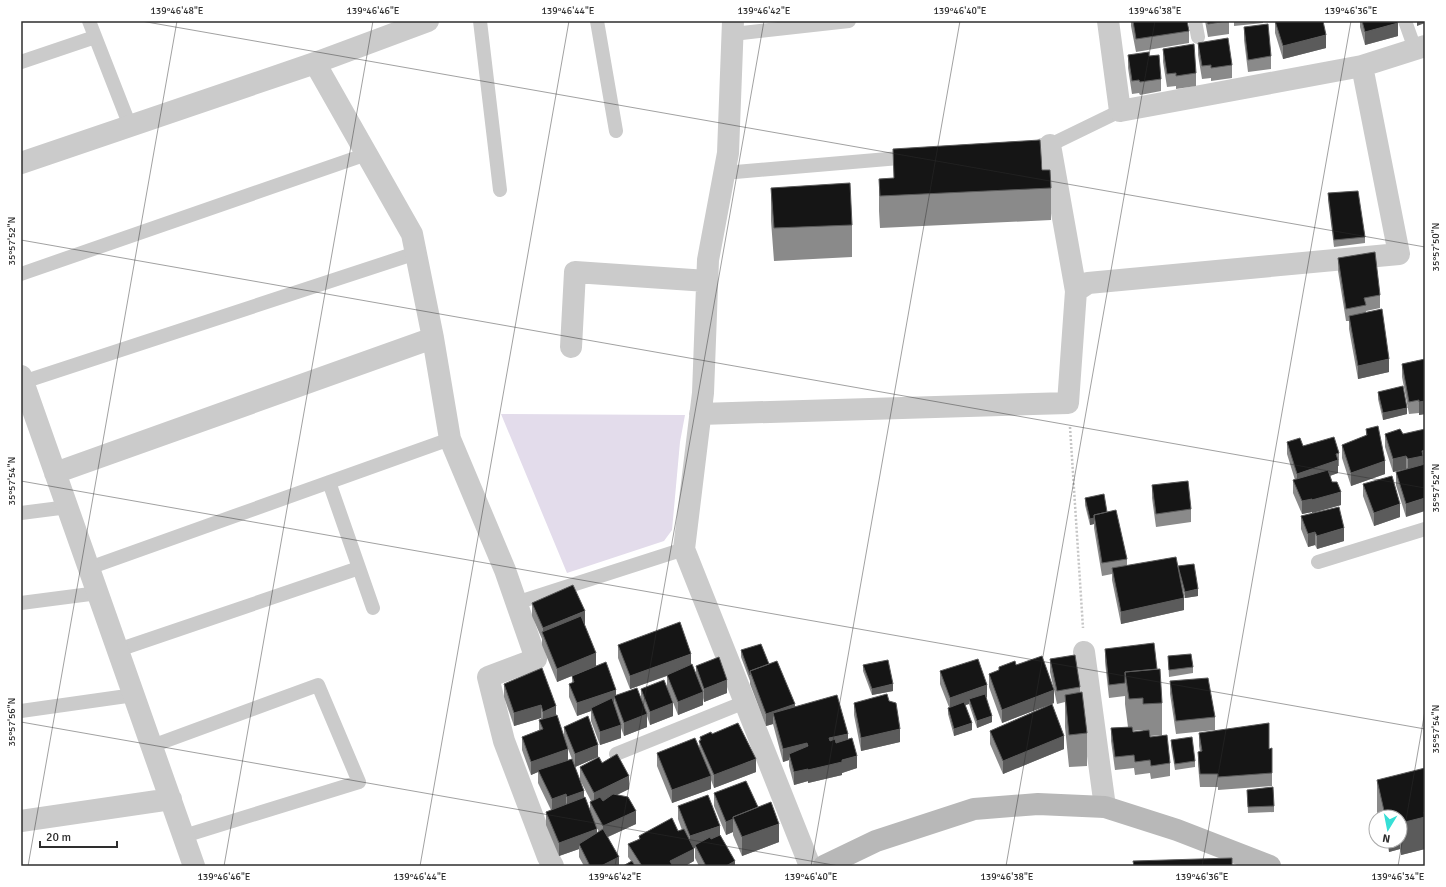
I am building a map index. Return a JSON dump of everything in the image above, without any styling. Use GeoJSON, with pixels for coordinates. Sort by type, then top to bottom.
{"type":"FeatureCollection","features":[{"type":"Feature","properties":{"kind":"street"},"geometry":{"type":"LineString","coordinates":[[1108,21],[1120,111],[1362,66],[1420,47]]}},
{"type":"Feature","properties":{"kind":"street"},"geometry":{"type":"LineString","coordinates":[[21,163],[315,63],[419,23]]}},
{"type":"Feature","properties":{"kind":"street"},"geometry":{"type":"LineString","coordinates":[[733,28],[728,153],[708,260],[700,414],[684,549],[810,866]]}},
{"type":"Feature","properties":{"kind":"street"},"geometry":{"type":"LineString","coordinates":[[315,63],[412,234],[433,338],[450,439],[505,570],[536,659],[488,678],[504,741],[548,857],[553,866]]}},
{"type":"Feature","properties":{"kind":"street"},"geometry":{"type":"LineString","coordinates":[[1076,291],[1088,283],[1399,254],[1362,66]]}},
{"type":"Feature","properties":{"kind":"street"},"geometry":{"type":"LineString","coordinates":[[700,414],[1068,403],[1076,291],[1050,144]]}},
{"type":"Feature","properties":{"kind":"street"},"geometry":{"type":"LineString","coordinates":[[571,347],[575,272],[707,281]]}},
{"type":"Feature","properties":{"kind":"street"},"geometry":{"type":"LineString","coordinates":[[55,473],[433,338]]}},
{"type":"Feature","properties":{"kind":"street"},"geometry":{"type":"LineString","coordinates":[[22,379],[27,412],[55,473],[68,507],[194,866]]}},
{"type":"Feature","properties":{"kind":"street"},"geometry":{"type":"LineString","coordinates":[[1084,652],[1105,807]]}},
{"type":"Feature","properties":{"kind":"street"},"geometry":{"type":"LineString","coordinates":[[21,821],[171,800]]}},
{"type":"Feature","properties":{"kind":"street"},"geometry":{"type":"LineString","coordinates":[[824,866],[876,841],[974,809],[1038,804],[1105,807],[1177,830],[1270,866]]}},
{"type":"Feature","properties":{"kind":"lane"},"geometry":{"type":"LineString","coordinates":[[89,21],[130,126]]}},
{"type":"Feature","properties":{"kind":"lane"},"geometry":{"type":"LineString","coordinates":[[480,21],[500,190]]}},
{"type":"Feature","properties":{"kind":"lane"},"geometry":{"type":"LineString","coordinates":[[597,21],[616,131]]}},
{"type":"Feature","properties":{"kind":"lane"},"geometry":{"type":"LineString","coordinates":[[733,28],[849,21]]}},
{"type":"Feature","properties":{"kind":"lane"},"geometry":{"type":"LineString","coordinates":[[1196,21],[1198,37]]}},
{"type":"Feature","properties":{"kind":"lane"},"geometry":{"type":"LineString","coordinates":[[1405,21],[1420,47]]}},
{"type":"Feature","properties":{"kind":"lane"},"geometry":{"type":"LineString","coordinates":[[21,62],[95,37]]}},
{"type":"Feature","properties":{"kind":"lane"},"geometry":{"type":"LineString","coordinates":[[1026,147],[1050,144],[1120,111]]}},
{"type":"Feature","properties":{"kind":"lane"},"geometry":{"type":"LineString","coordinates":[[21,274],[367,154]]}},
{"type":"Feature","properties":{"kind":"lane"},"geometry":{"type":"LineString","coordinates":[[724,173],[923,156]]}},
{"type":"Feature","properties":{"kind":"lane"},"geometry":{"type":"LineString","coordinates":[[22,379],[416,253]]}},
{"type":"Feature","properties":{"kind":"lane"},"geometry":{"type":"LineString","coordinates":[[89,568],[450,439]]}},
{"type":"Feature","properties":{"kind":"lane"},"geometry":{"type":"LineString","coordinates":[[329,482],[373,608]]}},
{"type":"Feature","properties":{"kind":"lane"},"geometry":{"type":"LineString","coordinates":[[21,513],[68,507]]}},
{"type":"Feature","properties":{"kind":"lane"},"geometry":{"type":"LineString","coordinates":[[1318,562],[1425,529]]}},
{"type":"Feature","properties":{"kind":"lane"},"geometry":{"type":"LineString","coordinates":[[516,603],[684,549]]}},
{"type":"Feature","properties":{"kind":"lane"},"geometry":{"type":"LineString","coordinates":[[118,650],[359,568]]}},
{"type":"Feature","properties":{"kind":"lane"},"geometry":{"type":"LineString","coordinates":[[21,604],[98,593]]}},
{"type":"Feature","properties":{"kind":"lane"},"geometry":{"type":"LineString","coordinates":[[152,746],[318,685],[359,782],[184,836]]}},
{"type":"Feature","properties":{"kind":"lane"},"geometry":{"type":"LineString","coordinates":[[21,711],[134,695]]}},
{"type":"Feature","properties":{"kind":"lane"},"geometry":{"type":"LineString","coordinates":[[616,754],[745,702]]}},
{"type":"Feature","properties":{"kind":"path"},"geometry":{"type":"LineString","coordinates":[[1068,403],[1084,652]]}},
{"type":"Feature","properties":{"kind":"shaded area"},"geometry":{"type":"Polygon","coordinates":[[[501,414],[685,415],[680,442],[672,530],[664,541],[567,573],[501,414]]]}},
{"type":"Feature","properties":{"kind":"building"},"geometry":{"type":"Polygon","coordinates":[[[1133,21],[1187,21],[1189,31],[1136,39],[1133,21]]]}},
{"type":"Feature","properties":{"kind":"building"},"geometry":{"type":"Polygon","coordinates":[[[1207,21],[1227,21],[1208,24],[1207,21]]]}},
{"type":"Feature","properties":{"kind":"building"},"geometry":{"type":"Polygon","coordinates":[[[1275,21],[1323,21],[1326,35],[1283,46],[1275,21]]]}},
{"type":"Feature","properties":{"kind":"building"},"geometry":{"type":"Polygon","coordinates":[[[1362,21],[1397,21],[1398,23],[1365,32],[1362,21]]]}},
{"type":"Feature","properties":{"kind":"building"},"geometry":{"type":"Polygon","coordinates":[[[1268,24],[1271,56],[1248,60],[1244,27],[1268,24]]]}},
{"type":"Feature","properties":{"kind":"building"},"geometry":{"type":"Polygon","coordinates":[[[1228,38],[1232,65],[1211,68],[1211,65],[1202,66],[1198,43],[1228,38]]]}},
{"type":"Feature","properties":{"kind":"building"},"geometry":{"type":"Polygon","coordinates":[[[1194,44],[1196,73],[1176,76],[1176,73],[1167,74],[1163,49],[1194,44]]]}},
{"type":"Feature","properties":{"kind":"building"},"geometry":{"type":"Polygon","coordinates":[[[1149,52],[1149,56],[1159,55],[1161,79],[1140,82],[1139,80],[1132,81],[1128,55],[1149,52]]]}},
{"type":"Feature","properties":{"kind":"building"},"geometry":{"type":"Polygon","coordinates":[[[1040,140],[1042,170],[1050,170],[1051,188],[880,196],[879,179],[894,178],[893,149],[1040,140]]]}},
{"type":"Feature","properties":{"kind":"building"},"geometry":{"type":"Polygon","coordinates":[[[850,183],[852,225],[774,228],[771,188],[850,183]]]}},
{"type":"Feature","properties":{"kind":"building"},"geometry":{"type":"Polygon","coordinates":[[[1358,191],[1365,237],[1334,240],[1328,193],[1358,191]]]}},
{"type":"Feature","properties":{"kind":"building"},"geometry":{"type":"Polygon","coordinates":[[[1375,252],[1380,295],[1364,298],[1366,305],[1346,309],[1338,258],[1375,252]]]}},
{"type":"Feature","properties":{"kind":"building"},"geometry":{"type":"Polygon","coordinates":[[[1382,309],[1389,359],[1358,366],[1349,316],[1382,309]]]}},
{"type":"Feature","properties":{"kind":"building"},"geometry":{"type":"Polygon","coordinates":[[[1425,359],[1425,401],[1419,402],[1419,400],[1409,402],[1402,364],[1425,359]]]}},
{"type":"Feature","properties":{"kind":"building"},"geometry":{"type":"Polygon","coordinates":[[[1403,386],[1407,408],[1383,413],[1378,392],[1403,386]]]}},
{"type":"Feature","properties":{"kind":"building"},"geometry":{"type":"Polygon","coordinates":[[[1378,426],[1385,461],[1351,473],[1342,445],[1367,435],[1366,429],[1378,426]]]}},
{"type":"Feature","properties":{"kind":"building"},"geometry":{"type":"Polygon","coordinates":[[[1400,429],[1403,434],[1425,429],[1425,450],[1422,451],[1423,456],[1408,459],[1406,456],[1393,459],[1385,434],[1400,429]]]}},
{"type":"Feature","properties":{"kind":"building"},"geometry":{"type":"Polygon","coordinates":[[[1334,437],[1339,453],[1336,454],[1338,460],[1297,474],[1287,442],[1300,438],[1303,446],[1334,437]]]}},
{"type":"Feature","properties":{"kind":"building"},"geometry":{"type":"Polygon","coordinates":[[[1425,464],[1425,498],[1406,504],[1396,472],[1425,464]]]}},
{"type":"Feature","properties":{"kind":"building"},"geometry":{"type":"Polygon","coordinates":[[[1328,470],[1332,482],[1337,482],[1341,492],[1312,500],[1302,501],[1293,480],[1328,470]]]}},
{"type":"Feature","properties":{"kind":"building"},"geometry":{"type":"Polygon","coordinates":[[[1392,476],[1400,504],[1374,513],[1363,484],[1392,476]]]}},
{"type":"Feature","properties":{"kind":"building"},"geometry":{"type":"Polygon","coordinates":[[[1188,481],[1191,509],[1156,514],[1152,485],[1188,481]]]}},
{"type":"Feature","properties":{"kind":"building"},"geometry":{"type":"Polygon","coordinates":[[[1104,494],[1107,512],[1094,515],[1094,518],[1090,519],[1085,498],[1104,494]]]}},
{"type":"Feature","properties":{"kind":"building"},"geometry":{"type":"Polygon","coordinates":[[[1339,507],[1344,528],[1317,536],[1315,532],[1308,534],[1301,516],[1339,507]]]}},
{"type":"Feature","properties":{"kind":"building"},"geometry":{"type":"Polygon","coordinates":[[[1116,510],[1127,559],[1102,563],[1094,515],[1116,510]]]}},
{"type":"Feature","properties":{"kind":"building"},"geometry":{"type":"Polygon","coordinates":[[[1176,557],[1184,598],[1121,612],[1112,568],[1176,557]]]}},
{"type":"Feature","properties":{"kind":"building"},"geometry":{"type":"Polygon","coordinates":[[[1194,564],[1198,589],[1185,592],[1178,566],[1194,564]]]}},
{"type":"Feature","properties":{"kind":"building"},"geometry":{"type":"Polygon","coordinates":[[[573,585],[585,611],[543,628],[532,603],[573,585]]]}},
{"type":"Feature","properties":{"kind":"building"},"geometry":{"type":"Polygon","coordinates":[[[581,616],[596,653],[557,669],[542,632],[581,616]]]}},
{"type":"Feature","properties":{"kind":"building"},"geometry":{"type":"Polygon","coordinates":[[[680,622],[691,654],[630,676],[618,645],[680,622]]]}},
{"type":"Feature","properties":{"kind":"building"},"geometry":{"type":"Polygon","coordinates":[[[1154,643],[1157,669],[1125,672],[1125,683],[1109,685],[1105,649],[1154,643]]]}},
{"type":"Feature","properties":{"kind":"building"},"geometry":{"type":"Polygon","coordinates":[[[761,644],[769,664],[750,671],[750,675],[741,650],[761,644]]]}},
{"type":"Feature","properties":{"kind":"building"},"geometry":{"type":"Polygon","coordinates":[[[1191,654],[1193,667],[1169,670],[1168,656],[1191,654]]]}},
{"type":"Feature","properties":{"kind":"building"},"geometry":{"type":"Polygon","coordinates":[[[1075,655],[1080,687],[1057,691],[1050,659],[1075,655]]]}},
{"type":"Feature","properties":{"kind":"building"},"geometry":{"type":"Polygon","coordinates":[[[1042,656],[1054,690],[1002,710],[989,674],[999,670],[999,667],[1015,661],[1016,665],[1042,656]]]}},
{"type":"Feature","properties":{"kind":"building"},"geometry":{"type":"Polygon","coordinates":[[[719,657],[727,680],[704,689],[696,666],[719,657]]]}},
{"type":"Feature","properties":{"kind":"building"},"geometry":{"type":"Polygon","coordinates":[[[978,659],[987,685],[950,698],[940,671],[978,659]]]}},
{"type":"Feature","properties":{"kind":"building"},"geometry":{"type":"Polygon","coordinates":[[[888,660],[893,684],[872,689],[863,665],[888,660]]]}},
{"type":"Feature","properties":{"kind":"building"},"geometry":{"type":"Polygon","coordinates":[[[777,661],[795,704],[766,714],[750,671],[777,661]]]}},
{"type":"Feature","properties":{"kind":"building"},"geometry":{"type":"Polygon","coordinates":[[[606,662],[616,690],[577,703],[569,684],[574,682],[572,676],[606,662]]]}},
{"type":"Feature","properties":{"kind":"building"},"geometry":{"type":"Polygon","coordinates":[[[692,664],[703,692],[678,702],[667,675],[692,664]]]}},
{"type":"Feature","properties":{"kind":"building"},"geometry":{"type":"Polygon","coordinates":[[[542,668],[556,706],[543,712],[541,705],[514,713],[504,684],[542,668]]]}},
{"type":"Feature","properties":{"kind":"building"},"geometry":{"type":"Polygon","coordinates":[[[1160,669],[1162,703],[1143,704],[1143,698],[1129,699],[1125,672],[1160,669]]]}},
{"type":"Feature","properties":{"kind":"building"},"geometry":{"type":"Polygon","coordinates":[[[1208,678],[1215,717],[1176,721],[1170,681],[1208,678]]]}},
{"type":"Feature","properties":{"kind":"building"},"geometry":{"type":"Polygon","coordinates":[[[664,680],[673,703],[650,712],[641,689],[664,680]]]}},
{"type":"Feature","properties":{"kind":"building"},"geometry":{"type":"Polygon","coordinates":[[[637,688],[647,714],[624,723],[614,696],[637,688]]]}},
{"type":"Feature","properties":{"kind":"building"},"geometry":{"type":"Polygon","coordinates":[[[1082,692],[1087,733],[1069,735],[1065,695],[1082,692]]]}},
{"type":"Feature","properties":{"kind":"building"},"geometry":{"type":"Polygon","coordinates":[[[887,694],[889,701],[896,703],[900,729],[861,738],[854,703],[887,694]]]}},
{"type":"Feature","properties":{"kind":"building"},"geometry":{"type":"Polygon","coordinates":[[[985,694],[992,716],[977,721],[969,699],[985,694]]]}},
{"type":"Feature","properties":{"kind":"building"},"geometry":{"type":"Polygon","coordinates":[[[837,695],[848,734],[829,738],[830,741],[835,739],[836,743],[852,738],[857,756],[842,760],[842,762],[794,772],[789,754],[808,746],[807,743],[783,749],[773,713],[837,695]]]}},
{"type":"Feature","properties":{"kind":"building"},"geometry":{"type":"Polygon","coordinates":[[[612,698],[621,725],[600,732],[591,708],[612,698]]]}},
{"type":"Feature","properties":{"kind":"building"},"geometry":{"type":"Polygon","coordinates":[[[964,702],[972,723],[954,729],[948,708],[964,702]]]}},
{"type":"Feature","properties":{"kind":"building"},"geometry":{"type":"Polygon","coordinates":[[[1052,704],[1064,736],[1003,761],[990,731],[1052,704]]]}},
{"type":"Feature","properties":{"kind":"building"},"geometry":{"type":"Polygon","coordinates":[[[557,715],[568,749],[531,762],[522,737],[543,729],[539,720],[557,715]]]}},
{"type":"Feature","properties":{"kind":"building"},"geometry":{"type":"Polygon","coordinates":[[[588,716],[598,745],[575,754],[564,727],[588,716]]]}},
{"type":"Feature","properties":{"kind":"building"},"geometry":{"type":"Polygon","coordinates":[[[738,723],[756,759],[714,775],[699,741],[701,740],[700,737],[711,732],[712,734],[738,723]]]}},
{"type":"Feature","properties":{"kind":"building"},"geometry":{"type":"Polygon","coordinates":[[[1269,723],[1269,749],[1272,748],[1272,773],[1218,777],[1218,774],[1200,774],[1198,752],[1202,751],[1199,733],[1269,723]]]}},
{"type":"Feature","properties":{"kind":"building"},"geometry":{"type":"Polygon","coordinates":[[[1132,727],[1133,732],[1149,730],[1150,737],[1167,735],[1170,763],[1151,766],[1150,760],[1135,762],[1134,755],[1115,757],[1111,728],[1132,727]]]}},
{"type":"Feature","properties":{"kind":"building"},"geometry":{"type":"Polygon","coordinates":[[[1192,737],[1195,761],[1175,764],[1171,740],[1192,737]]]}},
{"type":"Feature","properties":{"kind":"building"},"geometry":{"type":"Polygon","coordinates":[[[695,738],[711,776],[672,790],[657,753],[695,738]]]}},
{"type":"Feature","properties":{"kind":"building"},"geometry":{"type":"Polygon","coordinates":[[[617,754],[629,776],[594,793],[580,767],[599,757],[602,763],[617,754]]]}},
{"type":"Feature","properties":{"kind":"building"},"geometry":{"type":"Polygon","coordinates":[[[572,759],[584,791],[567,797],[566,794],[552,799],[538,770],[572,759]]]}},
{"type":"Feature","properties":{"kind":"building"},"geometry":{"type":"Polygon","coordinates":[[[1425,768],[1425,817],[1408,821],[1408,809],[1384,809],[1377,780],[1425,768]]]}},
{"type":"Feature","properties":{"kind":"building"},"geometry":{"type":"Polygon","coordinates":[[[746,781],[758,807],[733,817],[733,819],[726,822],[714,793],[746,781]]]}},
{"type":"Feature","properties":{"kind":"building"},"geometry":{"type":"Polygon","coordinates":[[[1273,787],[1274,806],[1248,807],[1247,790],[1273,787]]]}},
{"type":"Feature","properties":{"kind":"building"},"geometry":{"type":"Polygon","coordinates":[[[613,794],[628,797],[636,811],[603,826],[590,802],[600,797],[603,801],[613,794]]]}},
{"type":"Feature","properties":{"kind":"building"},"geometry":{"type":"Polygon","coordinates":[[[708,795],[720,826],[690,836],[678,806],[708,795]]]}},
{"type":"Feature","properties":{"kind":"building"},"geometry":{"type":"Polygon","coordinates":[[[585,797],[597,829],[559,843],[546,812],[585,797]]]}},
{"type":"Feature","properties":{"kind":"building"},"geometry":{"type":"Polygon","coordinates":[[[771,802],[779,824],[742,837],[733,817],[771,802]]]}},
{"type":"Feature","properties":{"kind":"building"},"geometry":{"type":"Polygon","coordinates":[[[672,818],[678,831],[684,829],[694,849],[670,861],[672,865],[670,866],[642,866],[628,844],[640,839],[639,836],[672,818]]]}},
{"type":"Feature","properties":{"kind":"building"},"geometry":{"type":"Polygon","coordinates":[[[603,829],[619,857],[601,866],[590,866],[579,844],[603,829]]]}},
{"type":"Feature","properties":{"kind":"building"},"geometry":{"type":"Polygon","coordinates":[[[720,835],[735,861],[726,866],[706,866],[695,845],[710,837],[711,839],[720,835]]]}},
{"type":"Feature","properties":{"kind":"building"},"geometry":{"type":"Polygon","coordinates":[[[1232,858],[1232,866],[1134,866],[1133,861],[1232,858]]]}},
{"type":"Feature","properties":{"kind":"building"},"geometry":{"type":"Polygon","coordinates":[[[632,861],[635,866],[623,866],[632,861]]]}}]}
